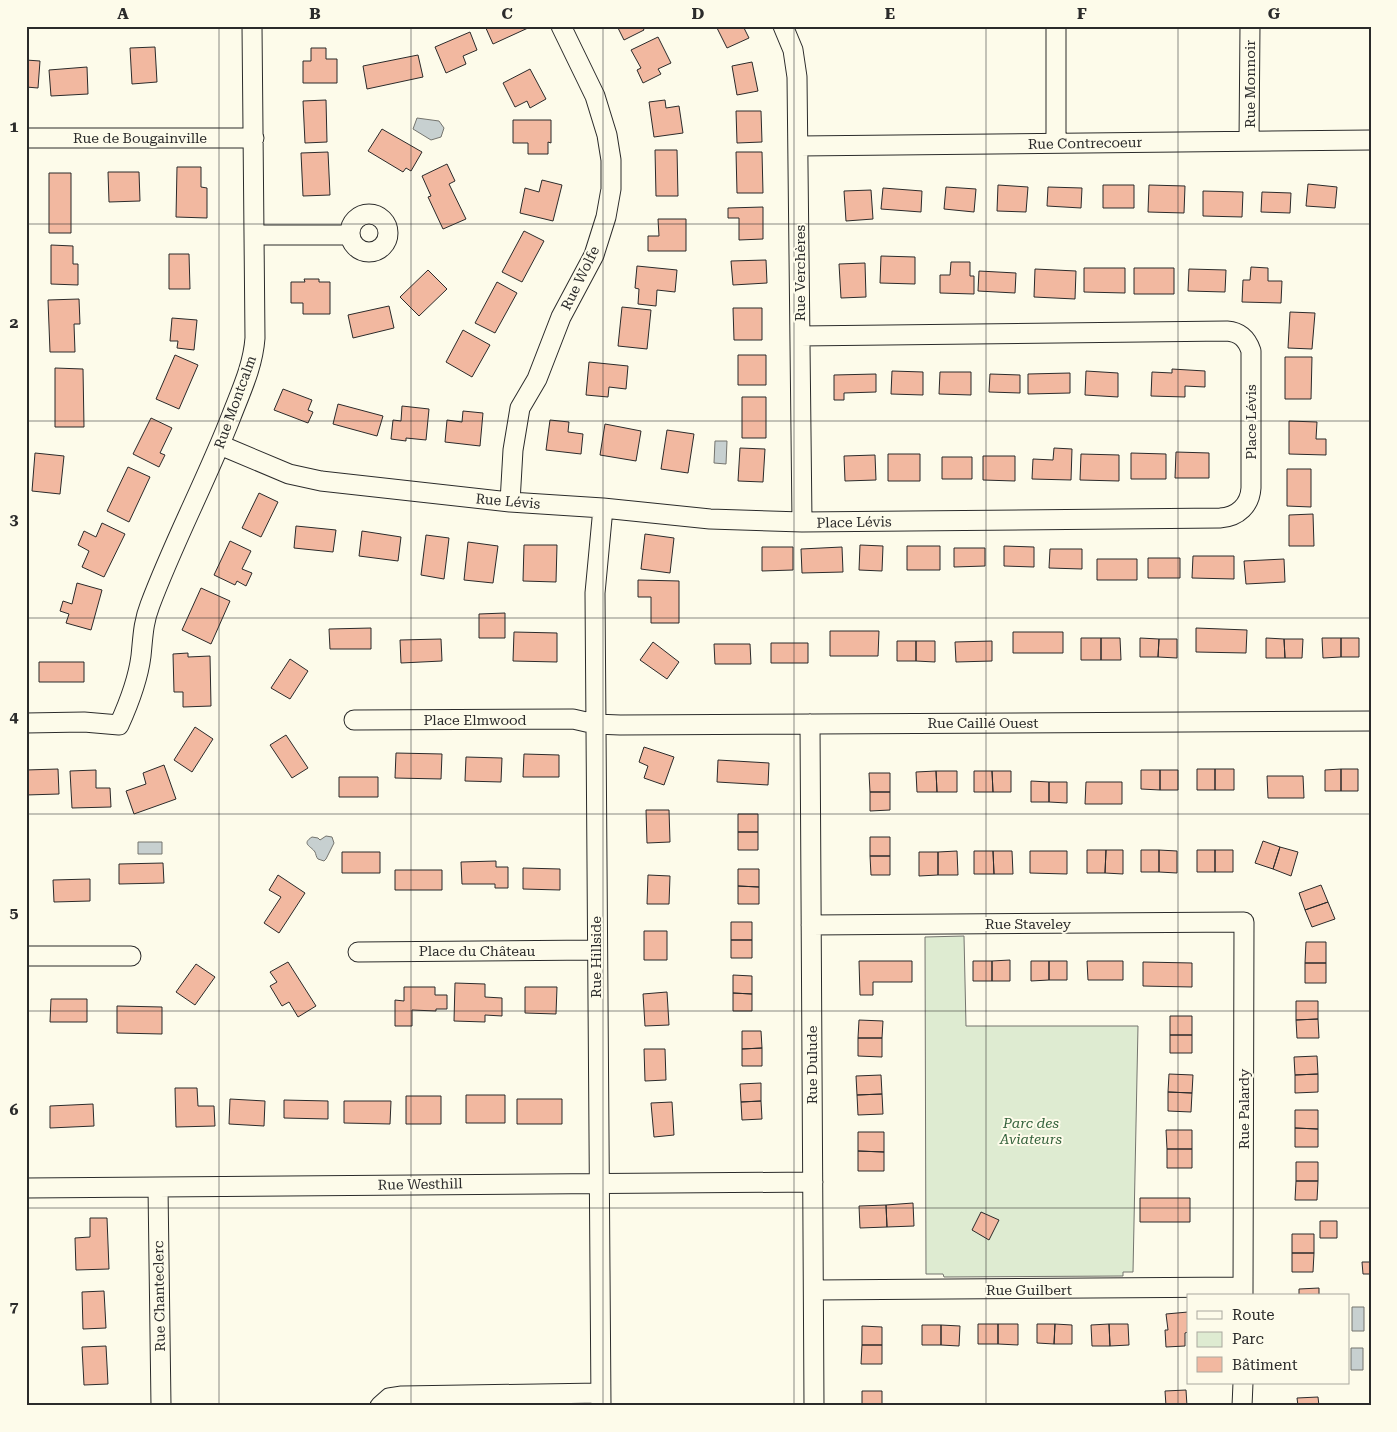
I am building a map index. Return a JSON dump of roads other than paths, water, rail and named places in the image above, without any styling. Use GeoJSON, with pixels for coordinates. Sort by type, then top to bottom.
{"type":"FeatureCollection","features":[{"type":"Feature","properties":{"kind":"street","name":"Rue Montcalm"},"geometry":{"type":"LineString","coordinates":[[26,723],[84,722],[119,725],[130,702],[141,657],[143,624],[150,604],[220,445],[247,376],[254,348],[252,26]]}},
{"type":"Feature","properties":{"kind":"street","name":"Rue Wolfe"},"geometry":{"type":"LineString","coordinates":[[510,502],[513,450],[520,408],[537,379],[561,317],[594,256],[606,218],[611,189],[611,160],[607,135],[595,96],[561,26]]}},
{"type":"Feature","properties":{"kind":"street","name":"Rue Verchères"},"geometry":{"type":"LineString","coordinates":[[783,26],[793,50],[796,68],[799,146],[802,522]]}},
{"type":"Feature","properties":{"kind":"street"},"geometry":{"type":"LineString","coordinates":[[1056,26],[1056,143]]}},
{"type":"Feature","properties":{"kind":"street","name":"Rue Monnoir"},"geometry":{"type":"LineString","coordinates":[[1249,141],[1250,26]]}},
{"type":"Feature","properties":{"kind":"street","name":"Rue de Bougainville"},"geometry":{"type":"LineString","coordinates":[[26,138],[254,138]]}},
{"type":"Feature","properties":{"kind":"street","name":"Rue Contrecoeur"},"geometry":{"type":"LineString","coordinates":[[799,146],[1371,140]]}},
{"type":"Feature","properties":{"kind":"street"},"geometry":{"type":"LineString","coordinates":[[254,235],[350,235]]}},
{"type":"Feature","properties":{"kind":"street","name":"Place Lévis"},"geometry":{"type":"LineString","coordinates":[[800,336],[1227,331],[1236,332],[1244,338],[1251,351],[1252,359],[1251,493],[1244,507],[1231,516],[1220,518],[802,522]]}},
{"type":"Feature","properties":{"kind":"street","name":"Rue Lévis"},"geometry":{"type":"LineString","coordinates":[[220,445],[289,474],[310,479],[510,502],[603,508],[710,519],[802,522]]}},
{"type":"Feature","properties":{"kind":"street","name":"Rue Hillside"},"geometry":{"type":"LineString","coordinates":[[601,1399],[596,950],[595,594],[603,508]]}},
{"type":"Feature","properties":{"kind":"street","name":"Place Elmwood"},"geometry":{"type":"LineString","coordinates":[[354,720],[573,719],[595,724]]}},
{"type":"Feature","properties":{"kind":"street","name":"Rue Caillé Ouest"},"geometry":{"type":"LineString","coordinates":[[595,724],[1371,721]]}},
{"type":"Feature","properties":{"kind":"street","name":"Rue Dulude"},"geometry":{"type":"LineString","coordinates":[[810,724],[815,1290],[814,1406]]}},
{"type":"Feature","properties":{"kind":"street","name":"Rue Staveley"},"geometry":{"type":"LineString","coordinates":[[812,924],[1244,922]]}},
{"type":"Feature","properties":{"kind":"street","name":"Rue Palardy"},"geometry":{"type":"LineString","coordinates":[[1243,1291],[1244,922]]}},
{"type":"Feature","properties":{"kind":"street","name":"Place du Château"},"geometry":{"type":"LineString","coordinates":[[358,952],[596,950]]}},
{"type":"Feature","properties":{"kind":"street"},"geometry":{"type":"LineString","coordinates":[[26,956],[131,956]]}},
{"type":"Feature","properties":{"kind":"street","name":"Rue Westhill"},"geometry":{"type":"LineString","coordinates":[[26,1188],[598,1182],[813,1182]]}},
{"type":"Feature","properties":{"kind":"street","name":"Rue Chanteclerc"},"geometry":{"type":"LineString","coordinates":[[158,1187],[161,1406]]}},
{"type":"Feature","properties":{"kind":"street","name":"Rue Guilbert"},"geometry":{"type":"LineString","coordinates":[[815,1290],[1243,1291]]}},
{"type":"Feature","properties":{"kind":"street"},"geometry":{"type":"LineString","coordinates":[[1242,1406],[1243,1384]]}},
{"type":"Feature","properties":{"kind":"street"},"geometry":{"type":"LineString","coordinates":[[380,1406],[389,1398],[402,1396],[601,1399]]}},
{"type":"Feature","properties":{"kind":"park label","name":"Parc des Aviateurs"},"geometry":{"type":"Point","coordinates":[1031,1132]}}]}
